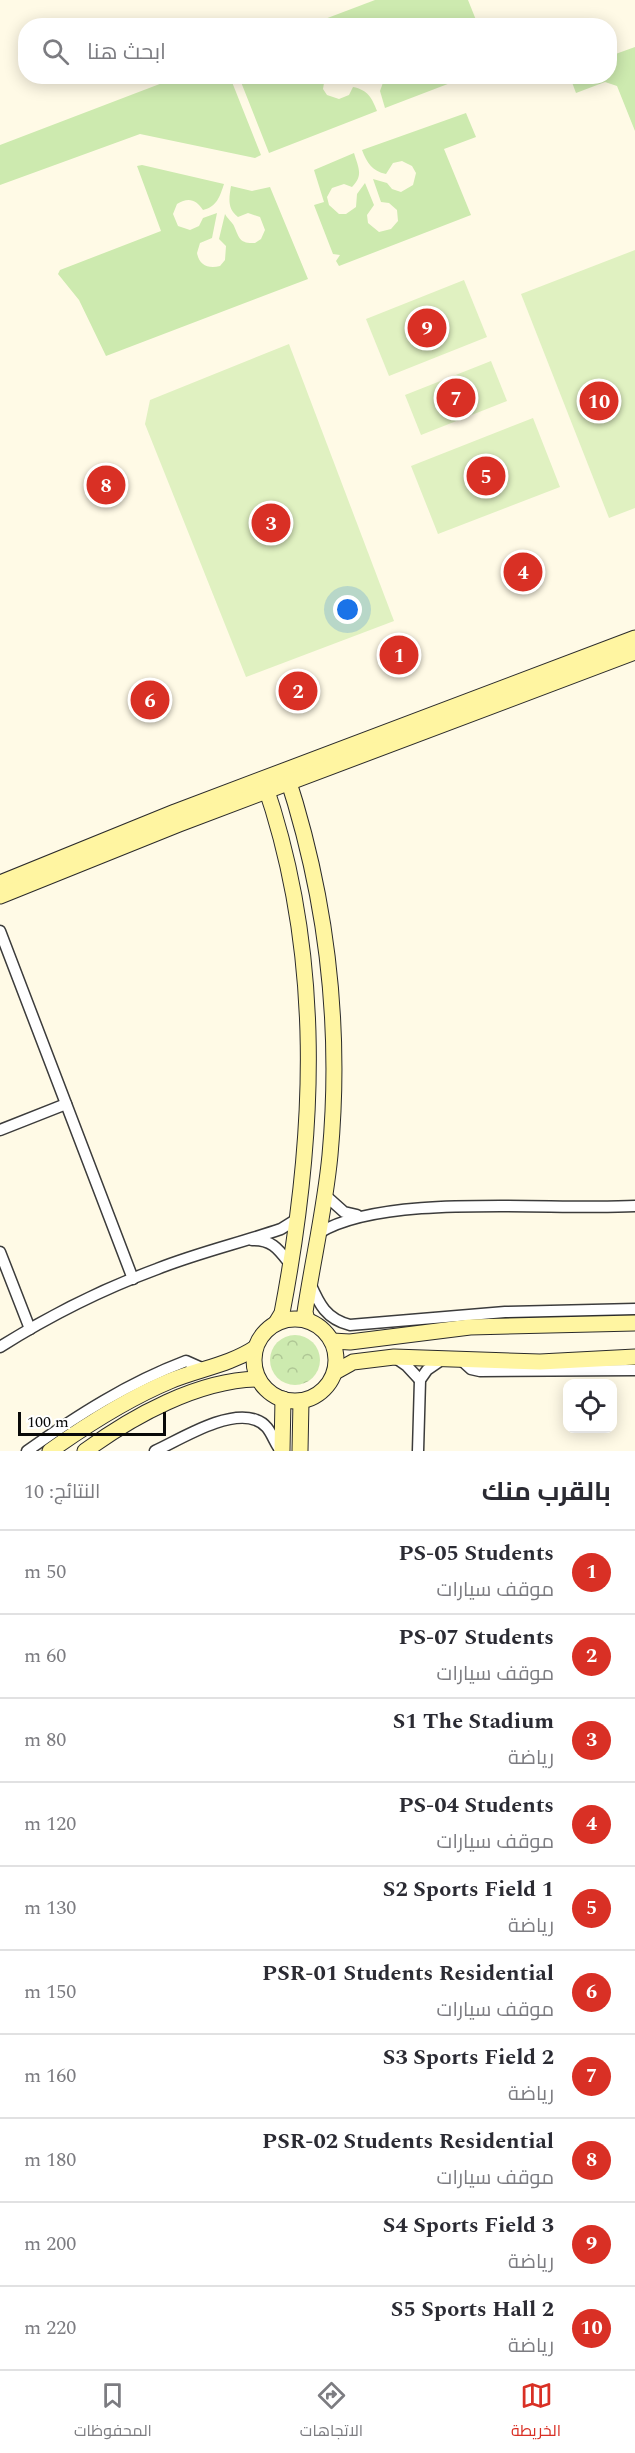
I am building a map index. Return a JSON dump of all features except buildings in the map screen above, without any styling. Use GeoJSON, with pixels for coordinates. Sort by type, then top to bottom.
{"type":"FeatureCollection","features":[{"type":"Feature","properties":{"kind":"main road"},"geometry":{"type":"LineString","coordinates":[[287,777],[635,638]]}},
{"type":"Feature","properties":{"kind":"main road"},"geometry":{"type":"LineString","coordinates":[[0,883],[635,652]]}},
{"type":"Feature","properties":{"kind":"main road"},"geometry":{"type":"LineString","coordinates":[[287,777],[313,867],[332,985],[334,1077],[325,1196],[305,1312],[307,1320]]}},
{"type":"Feature","properties":{"kind":"main road"},"geometry":{"type":"LineString","coordinates":[[0,896],[179,824],[265,785]]}},
{"type":"Feature","properties":{"kind":"main road"},"geometry":{"type":"LineString","coordinates":[[265,785],[291,881],[303,949],[308,1004],[309,1101],[297,1219],[282,1313],[276,1323],[263,1334],[255,1348],[254,1364],[258,1379],[269,1392],[283,1399],[301,1401],[321,1392],[335,1372],[353,1362],[394,1357],[540,1362],[635,1358]]}},
{"type":"Feature","properties":{"kind":"main road"},"geometry":{"type":"LineString","coordinates":[[276,1323],[291,1319],[307,1320],[322,1328],[332,1341],[337,1356],[335,1372]]}},
{"type":"Feature","properties":{"kind":"main road"},"geometry":{"type":"LineString","coordinates":[[332,1341],[350,1342],[479,1327],[635,1323]]}},
{"type":"Feature","properties":{"kind":"main road"},"geometry":{"type":"LineString","coordinates":[[50,1451],[128,1401],[204,1369],[237,1360],[255,1348]]}},
{"type":"Feature","properties":{"kind":"main road"},"geometry":{"type":"LineString","coordinates":[[85,1451],[123,1426],[164,1405],[239,1380],[258,1379]]}},
{"type":"Feature","properties":{"kind":"main road"},"geometry":{"type":"LineString","coordinates":[[282,1451],[283,1399]]}},
{"type":"Feature","properties":{"kind":"main road"},"geometry":{"type":"LineString","coordinates":[[300,1451],[301,1401]]}},
{"type":"Feature","properties":{"kind":"street"},"geometry":{"type":"LineString","coordinates":[[0,931],[133,1279]]}},
{"type":"Feature","properties":{"kind":"street"},"geometry":{"type":"LineString","coordinates":[[0,1130],[66,1104]]}},
{"type":"Feature","properties":{"kind":"street"},"geometry":{"type":"LineString","coordinates":[[325,1196],[344,1212],[360,1216]]}},
{"type":"Feature","properties":{"kind":"street"},"geometry":{"type":"LineString","coordinates":[[319,1233],[334,1224],[360,1216],[442,1208],[635,1206]]}},
{"type":"Feature","properties":{"kind":"street"},"geometry":{"type":"LineString","coordinates":[[0,1347],[30,1329],[133,1279],[243,1240],[270,1233],[297,1219]]}},
{"type":"Feature","properties":{"kind":"street"},"geometry":{"type":"LineString","coordinates":[[270,1233],[275,1245],[290,1264]]}},
{"type":"Feature","properties":{"kind":"street"},"geometry":{"type":"LineString","coordinates":[[243,1240],[257,1240],[275,1245]]}},
{"type":"Feature","properties":{"kind":"street"},"geometry":{"type":"LineString","coordinates":[[0,1252],[30,1329]]}},
{"type":"Feature","properties":{"kind":"street"},"geometry":{"type":"LineString","coordinates":[[310,1283],[321,1308],[330,1317],[340,1322],[360,1325],[482,1313],[635,1309]]}},
{"type":"Feature","properties":{"kind":"street"},"geometry":{"type":"LineString","coordinates":[[394,1357],[407,1366],[420,1380]]}},
{"type":"Feature","properties":{"kind":"street"},"geometry":{"type":"LineString","coordinates":[[418,1451],[420,1380],[427,1370],[452,1358],[471,1370],[480,1371],[635,1370]]}},
{"type":"Feature","properties":{"kind":"street"},"geometry":{"type":"LineString","coordinates":[[27,1451],[88,1408],[150,1375],[186,1360],[204,1369]]}},
{"type":"Feature","properties":{"kind":"street"},"geometry":{"type":"LineString","coordinates":[[155,1451],[232,1417],[256,1420],[273,1433],[276,1445],[282,1451]]}},
{"type":"Feature","properties":{"kind":"green space"},"geometry":{"type":"Polygon","coordinates":[[[375,0],[468,0],[475,18],[327,18],[375,0]]]}},
{"type":"Feature","properties":{"kind":"green space"},"geometry":{"type":"Polygon","coordinates":[[[635,47],[635,131],[617,86],[611,84],[617,84],[617,53],[635,47]]]}},
{"type":"Feature","properties":{"kind":"green space"},"geometry":{"type":"Polygon","coordinates":[[[160,84],[233,84],[261,155],[255,158],[140,134],[0,185],[0,145],[160,84]]]}},
{"type":"Feature","properties":{"kind":"green space"},"geometry":{"type":"Polygon","coordinates":[[[242,84],[324,84],[323,89],[327,95],[339,99],[349,95],[353,87],[369,95],[377,111],[269,153],[242,84]]]}},
{"type":"Feature","properties":{"kind":"green space"},"geometry":{"type":"Polygon","coordinates":[[[382,84],[448,84],[385,108],[380,91],[382,84]]]}},
{"type":"Feature","properties":{"kind":"green space"},"geometry":{"type":"Polygon","coordinates":[[[573,84],[600,84],[576,93],[573,84]]]}},
{"type":"Feature","properties":{"kind":"green space"},"geometry":{"type":"Polygon","coordinates":[[[466,113],[476,137],[444,149],[471,215],[339,266],[336,261],[340,255],[333,254],[314,205],[324,202],[314,170],[354,153],[359,171],[358,179],[352,187],[344,184],[332,188],[327,197],[329,205],[339,214],[346,214],[356,207],[357,194],[365,183],[374,205],[367,215],[368,223],[379,232],[391,229],[398,221],[397,210],[389,203],[381,202],[373,179],[387,183],[392,189],[401,192],[413,185],[416,173],[412,166],[402,161],[393,163],[386,174],[381,173],[371,166],[362,150],[466,113]]]}},
{"type":"Feature","properties":{"kind":"green space"},"geometry":{"type":"Polygon","coordinates":[[[142,165],[224,184],[215,204],[208,209],[203,210],[195,201],[185,200],[177,204],[173,214],[178,226],[190,230],[199,226],[203,218],[217,213],[212,238],[200,243],[197,253],[202,263],[212,267],[220,266],[225,260],[226,246],[219,239],[225,214],[243,241],[255,243],[261,239],[265,230],[260,217],[248,213],[238,217],[234,214],[230,203],[231,186],[252,191],[270,187],[308,279],[106,356],[79,300],[58,274],[60,270],[161,231],[137,166],[142,165]]]}},
{"type":"Feature","properties":{"kind":"green space"},"geometry":{"type":"Polygon","coordinates":[[[635,250],[635,508],[609,518],[521,294],[635,250]]]}},
{"type":"Feature","properties":{"kind":"green space"},"geometry":{"type":"Polygon","coordinates":[[[464,280],[487,337],[389,376],[366,319],[464,280]]]}},
{"type":"Feature","properties":{"kind":"green space"},"geometry":{"type":"Polygon","coordinates":[[[289,344],[394,621],[246,677],[145,424],[150,400],[289,344]]]}},
{"type":"Feature","properties":{"kind":"green space"},"geometry":{"type":"Polygon","coordinates":[[[491,361],[507,401],[421,435],[405,395],[491,361]]]}},
{"type":"Feature","properties":{"kind":"green space"},"geometry":{"type":"Polygon","coordinates":[[[533,418],[560,487],[438,534],[411,466],[533,418]]]}},
{"type":"Feature","properties":{"kind":"green space"},"geometry":{"type":"Polygon","coordinates":[[[290,1335],[300,1335],[313,1342],[320,1355],[320,1365],[313,1378],[300,1385],[290,1385],[281,1381],[274,1374],[270,1365],[270,1355],[274,1346],[281,1339],[290,1335]]]}},
{"type":"Feature","properties":{"kind":"place","name":"S4 Sports Field 3"},"geometry":{"type":"Point","coordinates":[427,328]}},
{"type":"Feature","properties":{"kind":"place","name":"S3 Sports Field 2"},"geometry":{"type":"Point","coordinates":[456,398]}},
{"type":"Feature","properties":{"kind":"place","name":"S5 Sports Hall 2"},"geometry":{"type":"Point","coordinates":[599,401]}},
{"type":"Feature","properties":{"kind":"place","name":"S2 Sports Field 1"},"geometry":{"type":"Point","coordinates":[486,476]}},
{"type":"Feature","properties":{"kind":"place","name":"PSR-02 Students Residential"},"geometry":{"type":"Point","coordinates":[106,485]}},
{"type":"Feature","properties":{"kind":"place","name":"S1 The Stadium"},"geometry":{"type":"Point","coordinates":[271,523]}},
{"type":"Feature","properties":{"kind":"place","name":"PS-04 Students"},"geometry":{"type":"Point","coordinates":[523,572]}},
{"type":"Feature","properties":{"kind":"place","name":"PS-05 Students"},"geometry":{"type":"Point","coordinates":[399,655]}},
{"type":"Feature","properties":{"kind":"place","name":"PS-07 Students"},"geometry":{"type":"Point","coordinates":[298,691]}},
{"type":"Feature","properties":{"kind":"place","name":"PSR-01 Students Residential"},"geometry":{"type":"Point","coordinates":[150,700]}}]}
